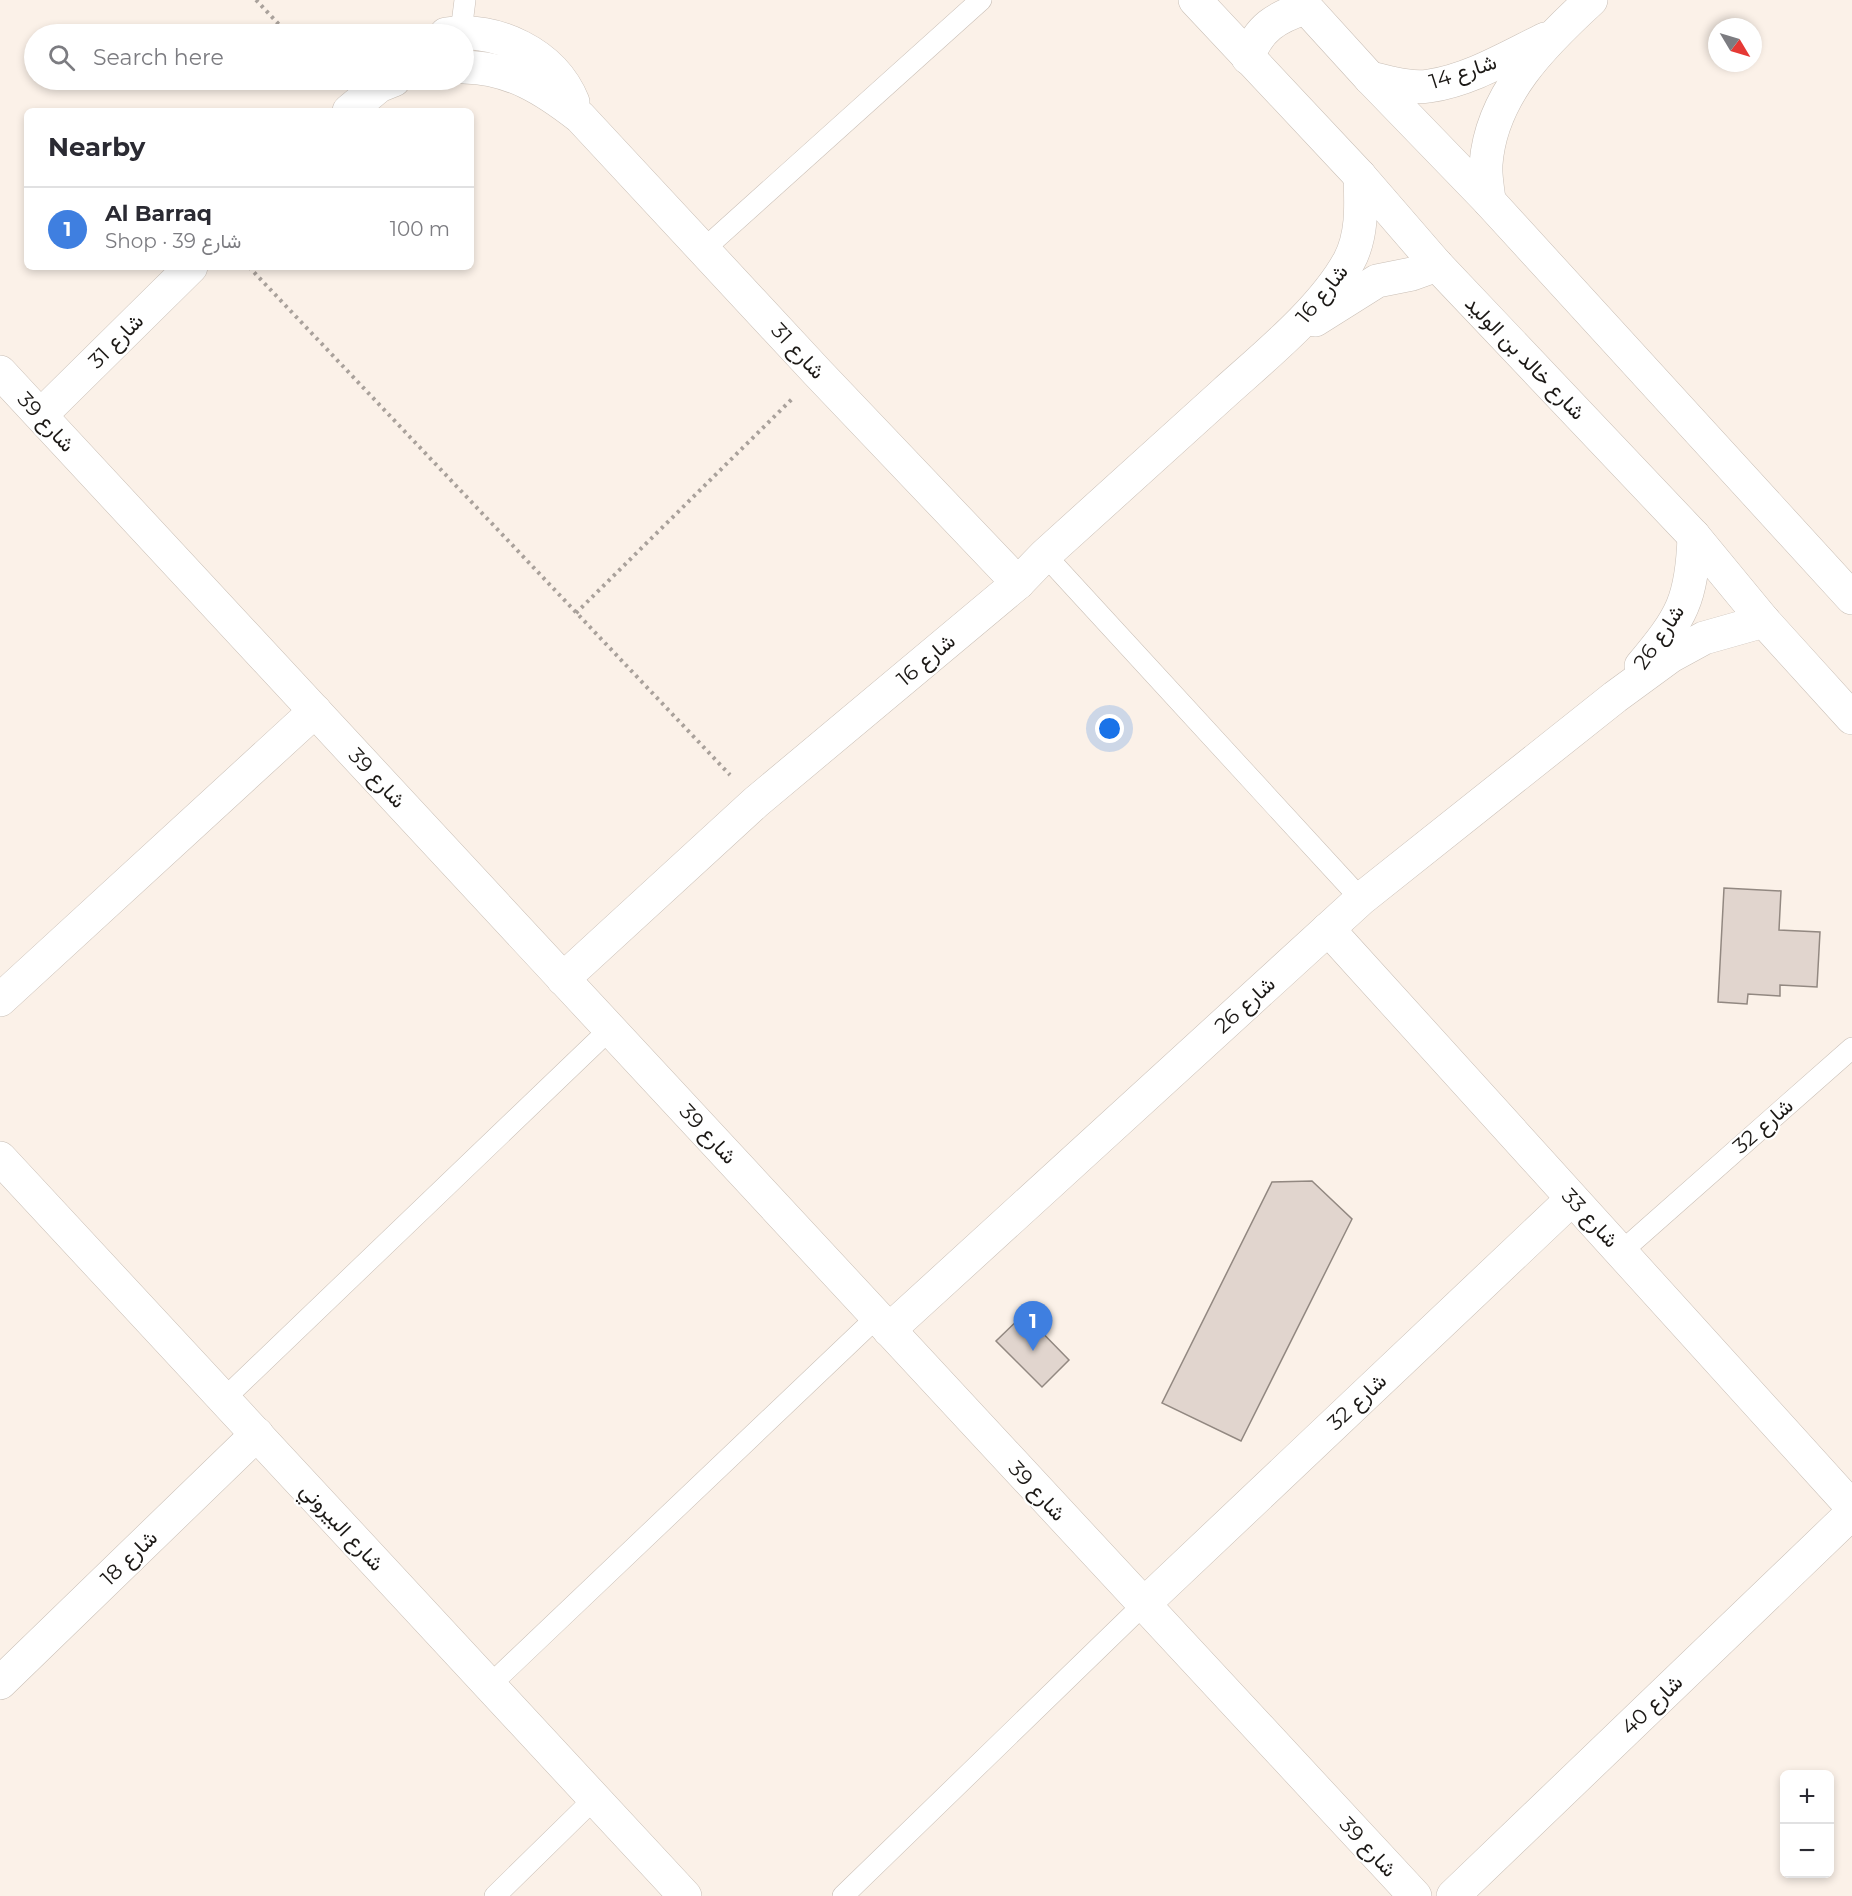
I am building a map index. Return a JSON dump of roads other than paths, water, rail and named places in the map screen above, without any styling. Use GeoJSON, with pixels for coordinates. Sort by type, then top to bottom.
{"type":"FeatureCollection","features":[{"type":"Feature","properties":{"kind":"street","name":"شارع خالد بن الوليد"},"geometry":{"type":"LineString","coordinates":[[1195,0],[1360,176],[1437,265],[1694,536],[1764,621],[1852,718]]}},
{"type":"Feature","properties":{"kind":"street","name":"شارع 14"},"geometry":{"type":"LineString","coordinates":[[1489,201],[1486,164],[1497,120],[1508,92],[1552,36],[1591,0]]}},
{"type":"Feature","properties":{"kind":"street"},"geometry":{"type":"LineString","coordinates":[[1248,58],[1252,46],[1267,25],[1302,4],[1489,201],[1852,598]]}},
{"type":"Feature","properties":{"kind":"street","name":"شارع 31"},"geometry":{"type":"LineString","coordinates":[[474,34],[487,34],[512,41],[535,55],[554,72],[570,94],[580,117]]}},
{"type":"Feature","properties":{"kind":"street","name":"شارع 14"},"geometry":{"type":"LineString","coordinates":[[1370,78],[1428,87],[1476,73],[1552,36]]}},
{"type":"Feature","properties":{"kind":"street","name":"شارع 31"},"geometry":{"type":"LineString","coordinates":[[474,68],[496,71],[525,80],[551,94],[580,117],[818,374],[1018,583]]}},
{"type":"Feature","properties":{"kind":"street"},"geometry":{"type":"LineString","coordinates":[[359,99],[373,90]]}},
{"type":"Feature","properties":{"kind":"street","name":"شارع 16"},"geometry":{"type":"LineString","coordinates":[[563,979],[756,802],[1018,583],[1045,555],[1285,338],[1330,289],[1349,260],[1358,236],[1361,206],[1360,176]]}},
{"type":"Feature","properties":{"kind":"street","name":"شارع 16"},"geometry":{"type":"LineString","coordinates":[[1285,338],[1377,281],[1412,274],[1437,265]]}},
{"type":"Feature","properties":{"kind":"street","name":"شارع 31"},"geometry":{"type":"LineString","coordinates":[[41,415],[188,270]]}},
{"type":"Feature","properties":{"kind":"street","name":"شارع 39"},"geometry":{"type":"LineString","coordinates":[[0,372],[1414,1896]]}},
{"type":"Feature","properties":{"kind":"street","name":"شارع 26"},"geometry":{"type":"LineString","coordinates":[[1615,697],[1664,640],[1681,613],[1690,587],[1694,536]]}},
{"type":"Feature","properties":{"kind":"street","name":"شارع 26"},"geometry":{"type":"LineString","coordinates":[[883,1323],[1361,899],[1615,697],[1671,656],[1704,638],[1764,621]]}},
{"type":"Feature","properties":{"kind":"street"},"geometry":{"type":"LineString","coordinates":[[0,1000],[315,711]]}},
{"type":"Feature","properties":{"kind":"street","name":"شارع 33"},"geometry":{"type":"LineString","coordinates":[[1328,929],[1852,1508]]}},
{"type":"Feature","properties":{"kind":"street","name":"شارع البيروني"},"geometry":{"type":"LineString","coordinates":[[0,1158],[685,1896]]}},
{"type":"Feature","properties":{"kind":"street","name":"شارع 32"},"geometry":{"type":"LineString","coordinates":[[1143,1605],[1572,1199]]}},
{"type":"Feature","properties":{"kind":"street","name":"شارع 18"},"geometry":{"type":"LineString","coordinates":[[0,1683],[257,1434]]}},
{"type":"Feature","properties":{"kind":"street","name":"شارع 40"},"geometry":{"type":"LineString","coordinates":[[1453,1896],[1852,1513]]}},
{"type":"Feature","properties":{"kind":"lane","name":"شارع 31"},"geometry":{"type":"LineString","coordinates":[[456,24],[465,0]]}},
{"type":"Feature","properties":{"kind":"lane"},"geometry":{"type":"LineString","coordinates":[[704,250],[981,0]]}},
{"type":"Feature","properties":{"kind":"lane"},"geometry":{"type":"LineString","coordinates":[[1045,555],[1361,899]]}},
{"type":"Feature","properties":{"kind":"lane"},"geometry":{"type":"LineString","coordinates":[[224,1399],[610,1029]]}},
{"type":"Feature","properties":{"kind":"lane","name":"شارع 32"},"geometry":{"type":"LineString","coordinates":[[1621,1252],[1852,1048]]}},
{"type":"Feature","properties":{"kind":"lane"},"geometry":{"type":"LineString","coordinates":[[489,1686],[883,1323]]}},
{"type":"Feature","properties":{"kind":"lane"},"geometry":{"type":"LineString","coordinates":[[843,1896],[1143,1605]]}},
{"type":"Feature","properties":{"kind":"lane"},"geometry":{"type":"LineString","coordinates":[[495,1896],[594,1799]]}},
{"type":"Feature","properties":{"kind":"place","name":"Al Barraq"},"geometry":{"type":"Point","coordinates":[1033,1351]}}]}
